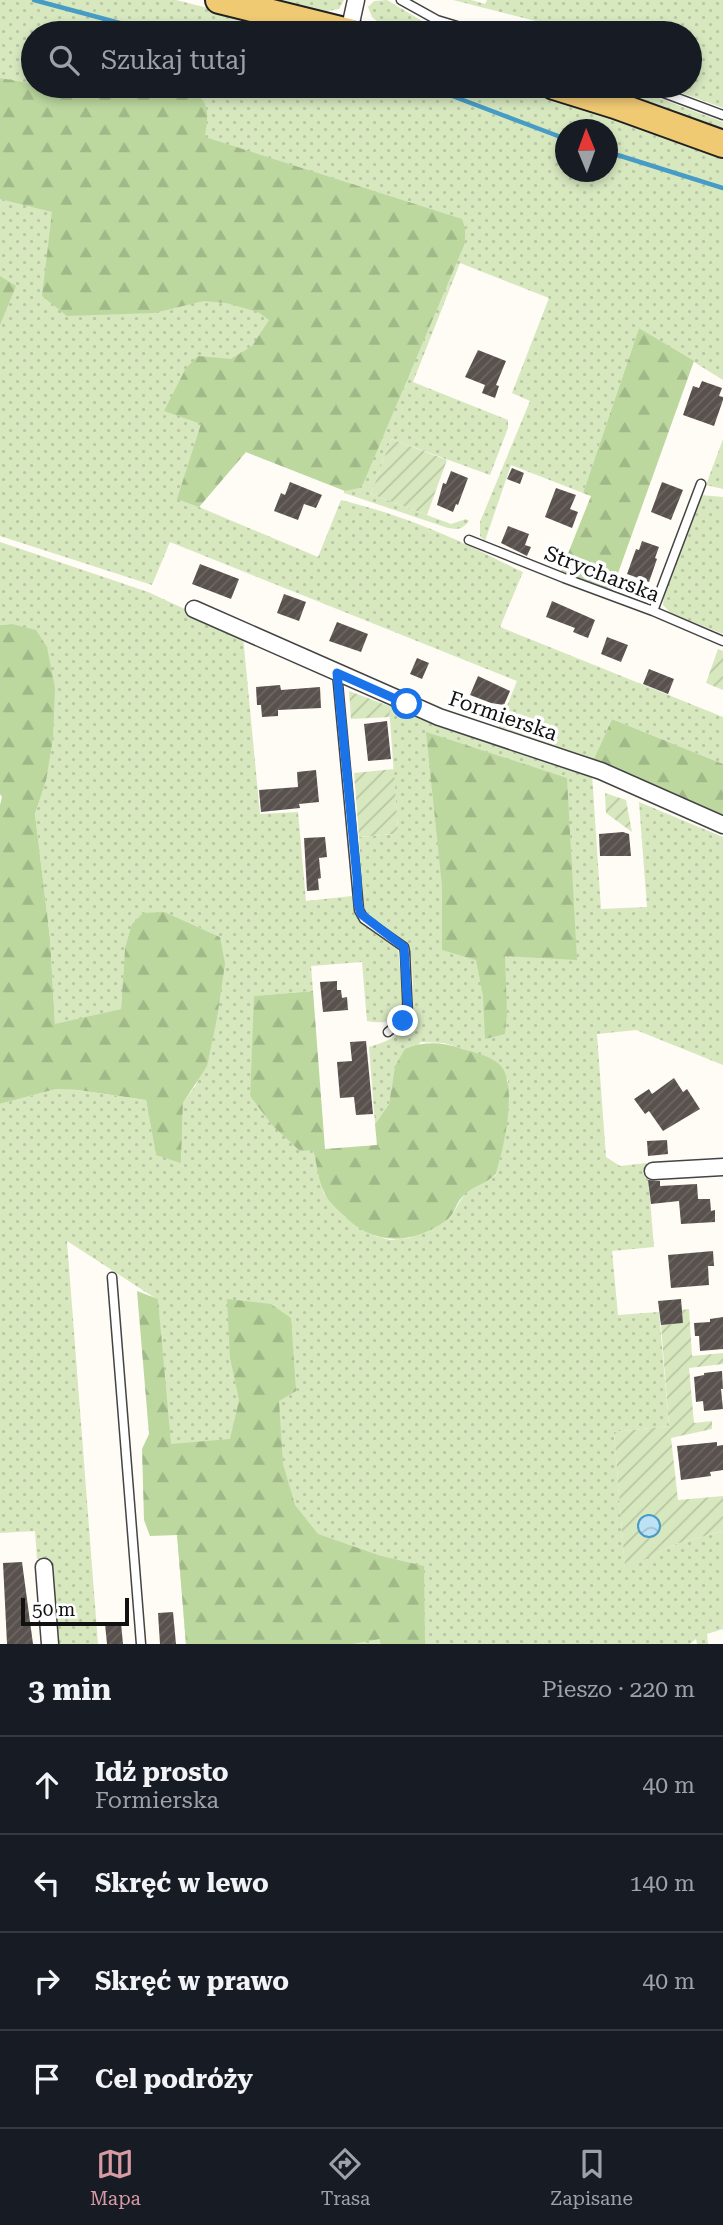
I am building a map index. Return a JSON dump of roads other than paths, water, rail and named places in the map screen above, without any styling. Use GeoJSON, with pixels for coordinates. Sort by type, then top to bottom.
{"type":"FeatureCollection","features":[{"type":"Feature","properties":{"kind":"main road"},"geometry":{"type":"LineString","coordinates":[[219,0],[303,21]]}},
{"type":"Feature","properties":{"kind":"main road"},"geometry":{"type":"LineString","coordinates":[[605,98],[723,144]]}},
{"type":"Feature","properties":{"kind":"street"},"geometry":{"type":"LineString","coordinates":[[353,21],[356,0]]}},
{"type":"Feature","properties":{"kind":"street","name":"Formierska"},"geometry":{"type":"LineString","coordinates":[[194,609],[439,717],[601,771],[723,825]]}},
{"type":"Feature","properties":{"kind":"street"},"geometry":{"type":"LineString","coordinates":[[653,1171],[723,1167]]}},
{"type":"Feature","properties":{"kind":"street"},"geometry":{"type":"LineString","coordinates":[[44,1567],[50,1644]]}},
{"type":"Feature","properties":{"kind":"lane"},"geometry":{"type":"LineString","coordinates":[[401,0],[440,21]]}},
{"type":"Feature","properties":{"kind":"lane"},"geometry":{"type":"LineString","coordinates":[[677,98],[723,115]]}},
{"type":"Feature","properties":{"kind":"lane"},"geometry":{"type":"LineString","coordinates":[[653,611],[701,484]]}},
{"type":"Feature","properties":{"kind":"lane","name":"Strycharska"},"geometry":{"type":"LineString","coordinates":[[469,540],[723,641]]}},
{"type":"Feature","properties":{"kind":"lane"},"geometry":{"type":"LineString","coordinates":[[337,673],[358,904],[365,919],[404,947],[405,952],[408,1016],[388,1032]]}},
{"type":"Feature","properties":{"kind":"lane"},"geometry":{"type":"LineString","coordinates":[[113,1277],[141,1644]]}},
{"type":"Feature","properties":{"kind":"water"},"geometry":{"type":"Polygon","coordinates":[[[645,1515],[653,1515],[660,1522],[660,1530],[653,1537],[645,1537],[638,1530],[638,1522],[645,1515]]]}},
{"type":"Feature","properties":{"kind":"waterway"},"geometry":{"type":"LineString","coordinates":[[34,0],[112,21]]}},
{"type":"Feature","properties":{"kind":"waterway"},"geometry":{"type":"LineString","coordinates":[[458,98],[555,135]]}},
{"type":"Feature","properties":{"kind":"waterway"},"geometry":{"type":"LineString","coordinates":[[618,155],[723,188]]}}]}
